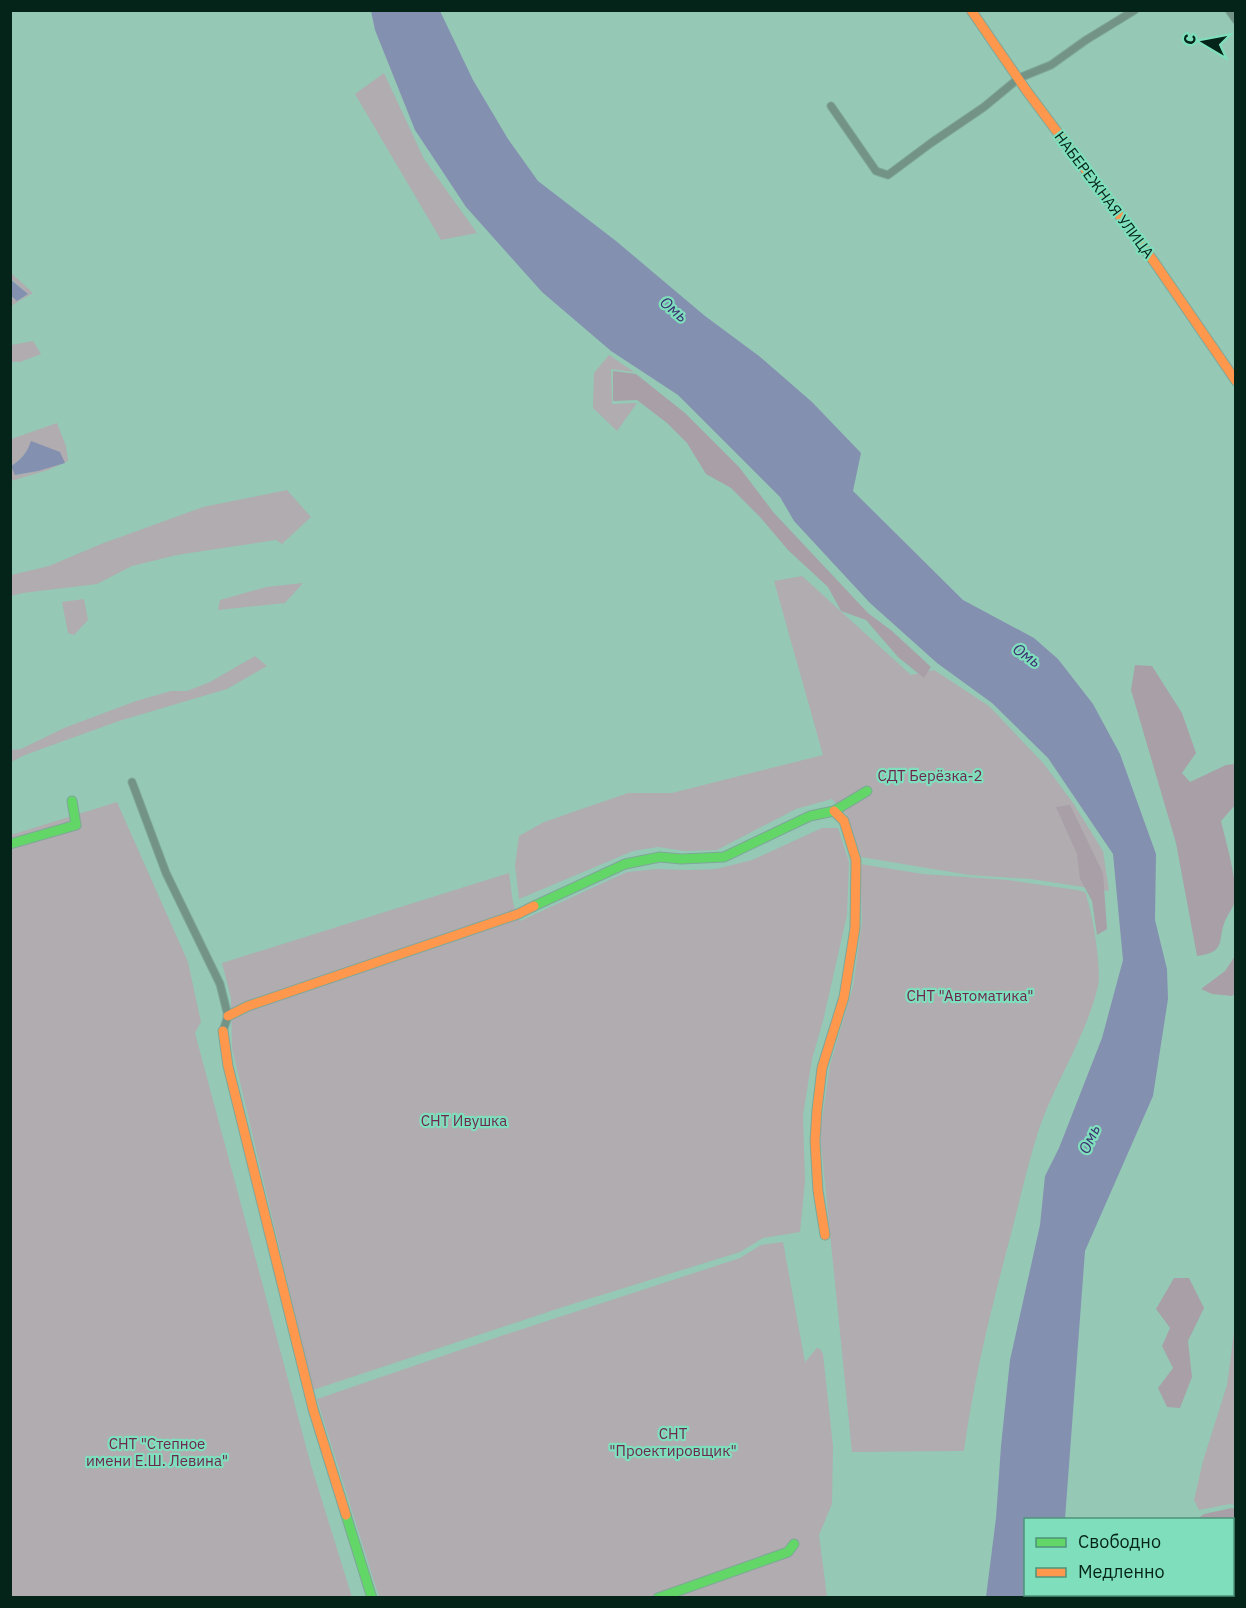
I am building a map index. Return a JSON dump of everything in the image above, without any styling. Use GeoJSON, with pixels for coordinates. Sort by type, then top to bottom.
{"type":"FeatureCollection","features":[{"type":"Feature","properties":{"kind":"street","name":"НАБЕРЕЖНАЯ УЛИЦА"},"geometry":{"type":"LineString","coordinates":[[971,10],[1033,100],[1155,263],[1236,381]]}},
{"type":"Feature","properties":{"kind":"street"},"geometry":{"type":"LineString","coordinates":[[831,106],[876,171],[888,175],[984,107],[1019,78],[1051,65],[1135,10]]}},
{"type":"Feature","properties":{"kind":"street"},"geometry":{"type":"LineString","coordinates":[[1229,10],[1236,20]]}},
{"type":"Feature","properties":{"kind":"street"},"geometry":{"type":"LineString","coordinates":[[132,782],[166,873],[220,984],[228,1016],[223,1030],[228,1066],[313,1408],[372,1598]]}},
{"type":"Feature","properties":{"kind":"street"},"geometry":{"type":"LineString","coordinates":[[228,1016],[248,1006],[518,914],[625,864],[660,857],[681,860],[724,857],[810,816],[834,811],[867,791]]}},
{"type":"Feature","properties":{"kind":"street"},"geometry":{"type":"LineString","coordinates":[[10,844],[76,825],[72,801]]}},
{"type":"Feature","properties":{"kind":"street"},"geometry":{"type":"LineString","coordinates":[[825,1235],[818,1191],[815,1141],[817,1110],[822,1068],[844,997],[855,927],[856,860],[844,821],[834,811]]}},
{"type":"Feature","properties":{"kind":"street"},"geometry":{"type":"LineString","coordinates":[[658,1598],[788,1551],[794,1544]]}},
{"type":"Feature","properties":{"kind":"green space"},"geometry":{"type":"Polygon","coordinates":[[[384,73],[424,159],[477,233],[441,240],[355,94],[384,73]]]}},
{"type":"Feature","properties":{"kind":"green space"},"geometry":{"type":"Polygon","coordinates":[[[11,273],[33,293],[11,306],[10,296],[18,301],[28,294],[11,279],[11,273]]]}},
{"type":"Feature","properties":{"kind":"green space"},"geometry":{"type":"Polygon","coordinates":[[[33,341],[41,354],[20,362],[11,362],[11,345],[33,341]]]}},
{"type":"Feature","properties":{"kind":"green space"},"geometry":{"type":"Polygon","coordinates":[[[609,355],[634,372],[611,369],[612,404],[637,403],[617,431],[593,408],[594,373],[609,355]]]}},
{"type":"Feature","properties":{"kind":"green space"},"geometry":{"type":"Polygon","coordinates":[[[57,423],[66,446],[68,461],[48,470],[11,481],[11,467],[16,475],[38,471],[32,441],[23,456],[11,466],[11,439],[57,423]]]}},
{"type":"Feature","properties":{"kind":"green space"},"geometry":{"type":"Polygon","coordinates":[[[287,490],[311,517],[282,544],[276,540],[177,555],[132,566],[97,584],[11,596],[11,575],[49,566],[101,544],[203,507],[287,490]]]}},
{"type":"Feature","properties":{"kind":"green space","name":"СДТ Берёзка-2"},"geometry":{"type":"Polygon","coordinates":[[[802,576],[911,675],[934,670],[989,706],[1044,764],[1073,803],[1103,851],[1109,891],[1031,879],[969,875],[861,857],[847,815],[832,799],[796,809],[717,850],[685,851],[658,847],[633,851],[519,899],[515,865],[519,836],[544,822],[628,793],[672,793],[823,755],[774,581],[802,576]]]}},
{"type":"Feature","properties":{"kind":"green space"},"geometry":{"type":"Polygon","coordinates":[[[303,583],[285,603],[218,610],[220,600],[266,587],[303,583]]]}},
{"type":"Feature","properties":{"kind":"green space"},"geometry":{"type":"Polygon","coordinates":[[[84,599],[88,620],[74,635],[68,633],[62,602],[84,599]]]}},
{"type":"Feature","properties":{"kind":"green space"},"geometry":{"type":"Polygon","coordinates":[[[255,656],[267,666],[227,689],[119,721],[11,762],[11,750],[21,749],[64,728],[136,701],[171,691],[187,691],[210,682],[255,656]]]}},
{"type":"Feature","properties":{"kind":"green space","name":"СНТ \"Степное имени Е.Ш. Левина\""},"geometry":{"type":"Polygon","coordinates":[[[117,802],[188,962],[201,1022],[195,1033],[311,1465],[352,1597],[11,1598],[11,835],[117,802]]]}},
{"type":"Feature","properties":{"kind":"green space","name":"СНТ Ивушка"},"geometry":{"type":"Polygon","coordinates":[[[822,828],[838,828],[849,862],[847,915],[812,1059],[803,1115],[805,1181],[800,1232],[763,1238],[740,1252],[563,1307],[313,1390],[232,1048],[231,998],[222,963],[509,873],[513,903],[520,921],[627,872],[658,869],[716,869],[752,860],[822,828]]]}},
{"type":"Feature","properties":{"kind":"green space","name":"СНТ \"Автоматика\""},"geometry":{"type":"Polygon","coordinates":[[[860,864],[923,874],[1008,880],[1085,892],[1093,925],[1099,967],[1098,986],[1079,1041],[1046,1111],[1031,1155],[984,1342],[964,1451],[852,1452],[820,1134],[830,1065],[853,987],[862,922],[860,864]]]}},
{"type":"Feature","properties":{"kind":"green space","name":"СНТ \"Проектировщик\""},"geometry":{"type":"Polygon","coordinates":[[[783,1242],[805,1362],[817,1348],[823,1354],[833,1446],[832,1504],[819,1535],[827,1597],[379,1597],[317,1399],[740,1258],[761,1245],[783,1242]]]}},
{"type":"Feature","properties":{"kind":"green space"},"geometry":{"type":"Polygon","coordinates":[[[1235,1325],[1235,1505],[1199,1510],[1194,1500],[1203,1461],[1227,1385],[1235,1325]]]}},
{"type":"Feature","properties":{"kind":"shaded area"},"geometry":{"type":"Polygon","coordinates":[[[613,371],[636,374],[685,413],[739,467],[774,513],[868,613],[892,631],[931,667],[924,678],[898,657],[866,620],[841,611],[828,587],[788,550],[731,488],[706,474],[687,443],[667,423],[637,400],[613,401],[613,371]]]}},
{"type":"Feature","properties":{"kind":"shaded area"},"geometry":{"type":"Polygon","coordinates":[[[1135,665],[1152,666],[1182,713],[1196,753],[1182,773],[1190,782],[1226,765],[1235,764],[1235,805],[1221,821],[1231,863],[1235,897],[1217,948],[1206,954],[1197,956],[1176,843],[1131,690],[1135,665]]]}},
{"type":"Feature","properties":{"kind":"shaded area"},"geometry":{"type":"Polygon","coordinates":[[[1070,805],[1103,873],[1107,929],[1097,935],[1092,901],[1080,879],[1077,854],[1056,807],[1070,805]]]}},
{"type":"Feature","properties":{"kind":"shaded area"},"geometry":{"type":"Polygon","coordinates":[[[1235,956],[1235,993],[1232,996],[1212,994],[1201,989],[1225,971],[1235,956]]]}},
{"type":"Feature","properties":{"kind":"shaded area"},"geometry":{"type":"Polygon","coordinates":[[[1174,1278],[1189,1278],[1204,1308],[1188,1341],[1192,1377],[1180,1408],[1167,1407],[1158,1388],[1173,1368],[1162,1346],[1170,1328],[1156,1309],[1174,1278]]]}},
{"type":"Feature","properties":{"kind":"shaded area"},"geometry":{"type":"Polygon","coordinates":[[[1235,1509],[1235,1536],[1234,1518],[1198,1518],[1204,1514],[1235,1509]]]}},
{"type":"Feature","properties":{"kind":"water","name":"Омь"},"geometry":{"type":"Polygon","coordinates":[[[371,11],[440,11],[473,80],[508,139],[538,181],[616,241],[705,316],[759,356],[812,402],[861,453],[853,491],[963,600],[1034,638],[1058,659],[1093,704],[1120,754],[1156,854],[1155,920],[1167,969],[1168,999],[1153,1096],[1085,1251],[1065,1518],[1024,1518],[1024,1596],[1060,1597],[986,1597],[996,1518],[1010,1360],[1040,1225],[1045,1176],[1059,1148],[1102,1038],[1123,960],[1113,854],[1048,758],[992,703],[937,663],[870,603],[794,521],[780,497],[678,395],[611,351],[542,292],[466,207],[415,130],[375,30],[371,11]]]}},
{"type":"Feature","properties":{"kind":"water"},"geometry":{"type":"Polygon","coordinates":[[[10,279],[28,294],[17,301],[11,296],[10,279]]]}},
{"type":"Feature","properties":{"kind":"water"},"geometry":{"type":"Polygon","coordinates":[[[31,441],[60,452],[65,463],[15,475],[11,466],[23,456],[31,441]]]}},
{"type":"Feature","properties":{"kind":"traffic: fast"},"geometry":{"type":"LineString","coordinates":[[534,906],[625,864],[660,857],[681,859],[724,857],[810,816],[834,811],[867,791]]}},
{"type":"Feature","properties":{"kind":"traffic: fast"},"geometry":{"type":"LineString","coordinates":[[10,844],[76,825],[72,801]]}},
{"type":"Feature","properties":{"kind":"traffic: fast"},"geometry":{"type":"LineString","coordinates":[[346,1515],[372,1598]]}},
{"type":"Feature","properties":{"kind":"traffic: fast"},"geometry":{"type":"LineString","coordinates":[[658,1598],[788,1552],[794,1544]]}},
{"type":"Feature","properties":{"kind":"traffic: slow"},"geometry":{"type":"LineString","coordinates":[[971,10],[1026,90],[1155,263],[1236,381]]}},
{"type":"Feature","properties":{"kind":"traffic: slow"},"geometry":{"type":"LineString","coordinates":[[825,1235],[818,1191],[815,1141],[817,1110],[822,1068],[844,997],[855,928],[856,860],[844,821],[834,811]]}},
{"type":"Feature","properties":{"kind":"traffic: slow"},"geometry":{"type":"LineString","coordinates":[[228,1016],[248,1006],[518,914],[534,906]]}},
{"type":"Feature","properties":{"kind":"traffic: slow"},"geometry":{"type":"LineString","coordinates":[[223,1031],[228,1066],[313,1409],[346,1515]]}}]}
